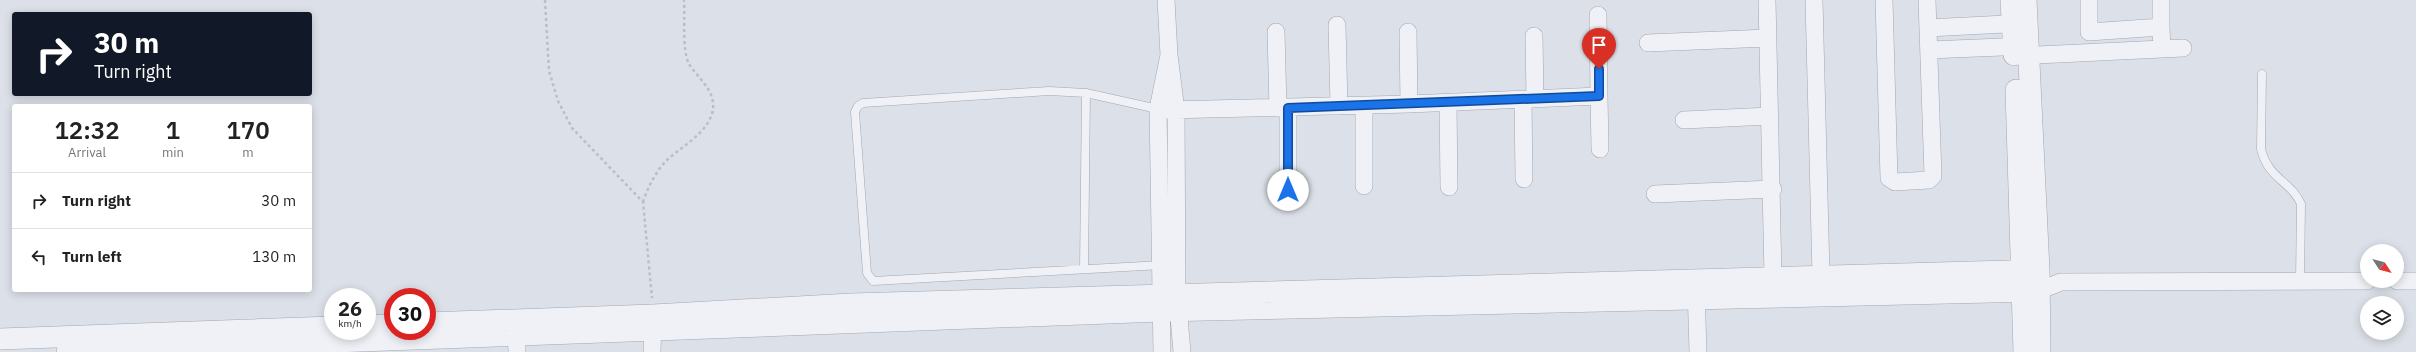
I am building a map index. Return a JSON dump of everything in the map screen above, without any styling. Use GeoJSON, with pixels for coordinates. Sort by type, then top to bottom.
{"type":"FeatureCollection","features":[{"type":"Feature","properties":{"kind":"street"},"geometry":{"type":"LineString","coordinates":[[1162,352],[1169,303],[1177,263],[1176,111],[1169,56],[1166,0]]}},
{"type":"Feature","properties":{"kind":"street"},"geometry":{"type":"LineString","coordinates":[[1767,0],[1773,189],[1773,277]]}},
{"type":"Feature","properties":{"kind":"street"},"geometry":{"type":"LineString","coordinates":[[1814,0],[1821,275]]}},
{"type":"Feature","properties":{"kind":"street"},"geometry":{"type":"LineString","coordinates":[[1884,0],[1889,178],[1891,180],[1929,180],[1933,176],[1927,0]]}},
{"type":"Feature","properties":{"kind":"street"},"geometry":{"type":"LineString","coordinates":[[2011,0],[2020,24]]}},
{"type":"Feature","properties":{"kind":"street"},"geometry":{"type":"LineString","coordinates":[[2024,352],[2031,292],[2020,24],[2026,0]]}},
{"type":"Feature","properties":{"kind":"street"},"geometry":{"type":"LineString","coordinates":[[2089,0],[2090,52]]}},
{"type":"Feature","properties":{"kind":"street"},"geometry":{"type":"LineString","coordinates":[[2161,0],[2162,49]]}},
{"type":"Feature","properties":{"kind":"street"},"geometry":{"type":"LineString","coordinates":[[1598,15],[1600,149]]}},
{"type":"Feature","properties":{"kind":"street"},"geometry":{"type":"LineString","coordinates":[[1928,28],[2020,24]]}},
{"type":"Feature","properties":{"kind":"street"},"geometry":{"type":"LineString","coordinates":[[1338,25],[1339,106]]}},
{"type":"Feature","properties":{"kind":"street"},"geometry":{"type":"LineString","coordinates":[[2089,32],[2161,27]]}},
{"type":"Feature","properties":{"kind":"street"},"geometry":{"type":"LineString","coordinates":[[1276,32],[1283,108],[1288,190]]}},
{"type":"Feature","properties":{"kind":"street"},"geometry":{"type":"LineString","coordinates":[[1408,32],[1409,104]]}},
{"type":"Feature","properties":{"kind":"street"},"geometry":{"type":"LineString","coordinates":[[1524,179],[1534,36]]}},
{"type":"Feature","properties":{"kind":"street"},"geometry":{"type":"LineString","coordinates":[[1648,43],[1768,38]]}},
{"type":"Feature","properties":{"kind":"street"},"geometry":{"type":"LineString","coordinates":[[1929,50],[2090,52],[2183,48]]}},
{"type":"Feature","properties":{"kind":"street"},"geometry":{"type":"LineString","coordinates":[[1169,56],[1158,109],[1160,265],[1182,352]]}},
{"type":"Feature","properties":{"kind":"street"},"geometry":{"type":"LineString","coordinates":[[1158,109],[1176,111],[1364,106],[1599,96]]}},
{"type":"Feature","properties":{"kind":"street"},"geometry":{"type":"LineString","coordinates":[[1448,103],[1449,187]]}},
{"type":"Feature","properties":{"kind":"street"},"geometry":{"type":"LineString","coordinates":[[1364,106],[1364,186]]}},
{"type":"Feature","properties":{"kind":"street"},"geometry":{"type":"LineString","coordinates":[[1684,120],[1770,116]]}},
{"type":"Feature","properties":{"kind":"street"},"geometry":{"type":"LineString","coordinates":[[1655,194],[1773,189]]}},
{"type":"Feature","properties":{"kind":"street"},"geometry":{"type":"LineString","coordinates":[[1696,289],[1773,277],[2031,270],[2061,282]]}},
{"type":"Feature","properties":{"kind":"street"},"geometry":{"type":"LineString","coordinates":[[0,339],[177,344],[516,336],[851,304],[1169,303],[1696,289],[2031,292],[2061,282],[2360,281]]}},
{"type":"Feature","properties":{"kind":"street"},"geometry":{"type":"LineString","coordinates":[[2404,281],[2416,281]]}},
{"type":"Feature","properties":{"kind":"street"},"geometry":{"type":"LineString","coordinates":[[1696,289],[1698,352]]}},
{"type":"Feature","properties":{"kind":"street"},"geometry":{"type":"LineString","coordinates":[[2031,292],[2040,352]]}},
{"type":"Feature","properties":{"kind":"street"},"geometry":{"type":"LineString","coordinates":[[652,352],[653,323]]}},
{"type":"Feature","properties":{"kind":"street"},"geometry":{"type":"LineString","coordinates":[[436,324],[516,336]]}},
{"type":"Feature","properties":{"kind":"street"},"geometry":{"type":"LineString","coordinates":[[67,352],[177,344],[324,328]]}},
{"type":"Feature","properties":{"kind":"lane"},"geometry":{"type":"LineString","coordinates":[[2262,74],[2261,149],[2264,160],[2271,172],[2301,204],[2300,281]]}},
{"type":"Feature","properties":{"kind":"lane"},"geometry":{"type":"LineString","coordinates":[[1158,109],[1086,93],[1049,91],[863,103],[858,106],[855,112],[867,273],[873,281],[1177,263]]}},
{"type":"Feature","properties":{"kind":"lane"},"geometry":{"type":"LineString","coordinates":[[1084,269],[1086,93]]}},
{"type":"Feature","properties":{"kind":"path"},"geometry":{"type":"LineString","coordinates":[[545,0],[549,72],[558,101],[572,128],[643,202]]}},
{"type":"Feature","properties":{"kind":"path"},"geometry":{"type":"LineString","coordinates":[[653,323],[643,202],[647,190],[657,173],[667,160],[690,142],[710,118],[713,109],[709,91],[687,60],[684,0]]}},
{"type":"Feature","properties":{"kind":"route"},"geometry":{"type":"LineString","coordinates":[[1288,190],[1288,108],[1435,104],[1599,96],[1599,69]]}}]}
